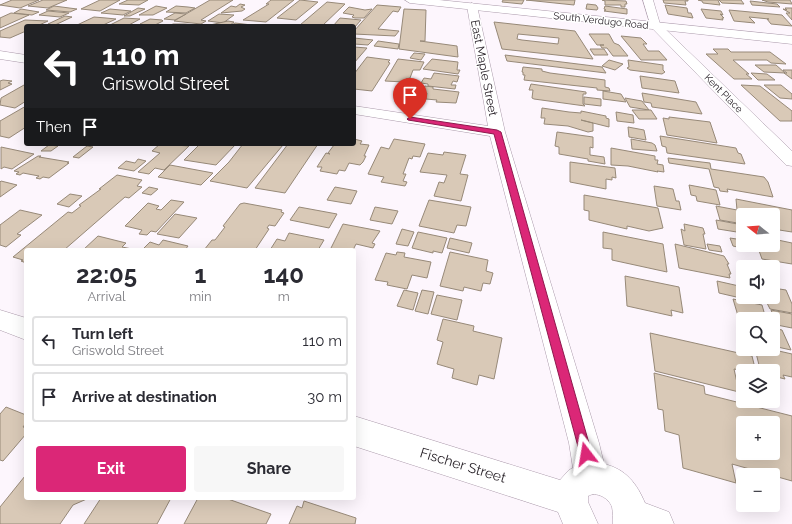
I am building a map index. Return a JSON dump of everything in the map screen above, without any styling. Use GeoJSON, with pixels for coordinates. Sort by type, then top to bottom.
{"type":"FeatureCollection","features":[{"type":"Feature","properties":{"kind":"street","name":"South Verdugo Road"},"geometry":{"type":"LineString","coordinates":[[410,0],[792,40]]}},
{"type":"Feature","properties":{"kind":"street"},"geometry":{"type":"LineString","coordinates":[[648,0],[655,25]]}},
{"type":"Feature","properties":{"kind":"street","name":"East Maple Street"},"geometry":{"type":"LineString","coordinates":[[472,6],[497,132],[584,443],[581,500]]}},
{"type":"Feature","properties":{"kind":"street","name":"Kent Place"},"geometry":{"type":"LineString","coordinates":[[655,25],[792,161]]}},
{"type":"Feature","properties":{"kind":"street"},"geometry":{"type":"LineString","coordinates":[[0,55],[24,59]]}},
{"type":"Feature","properties":{"kind":"street"},"geometry":{"type":"LineString","coordinates":[[356,110],[497,132]]}},
{"type":"Feature","properties":{"kind":"street"},"geometry":{"type":"LineString","coordinates":[[0,320],[24,327]]}},
{"type":"Feature","properties":{"kind":"street","name":"Fischer Street"},"geometry":{"type":"LineString","coordinates":[[356,432],[581,500],[600,478],[618,488],[640,521]]}},
{"type":"Feature","properties":{"kind":"building"},"geometry":{"type":"Polygon","coordinates":[[[12,0],[39,0],[20,8],[0,5],[12,0]]]}},
{"type":"Feature","properties":{"kind":"building"},"geometry":{"type":"Polygon","coordinates":[[[43,0],[67,0],[48,8],[28,6],[43,0]]]}},
{"type":"Feature","properties":{"kind":"building"},"geometry":{"type":"Polygon","coordinates":[[[100,0],[120,0],[100,11],[81,9],[100,0]]]}},
{"type":"Feature","properties":{"kind":"building"},"geometry":{"type":"Polygon","coordinates":[[[128,0],[148,0],[139,5],[119,4],[128,0]]]}},
{"type":"Feature","properties":{"kind":"building"},"geometry":{"type":"Polygon","coordinates":[[[210,0],[233,0],[201,20],[206,21],[201,24],[174,21],[210,0]]]}},
{"type":"Feature","properties":{"kind":"building"},"geometry":{"type":"Polygon","coordinates":[[[271,0],[294,0],[266,22],[243,20],[269,4],[266,4],[271,0]]]}},
{"type":"Feature","properties":{"kind":"building"},"geometry":{"type":"Polygon","coordinates":[[[300,0],[318,2],[296,20],[277,18],[300,0]]]}},
{"type":"Feature","properties":{"kind":"building"},"geometry":{"type":"Polygon","coordinates":[[[503,0],[524,0],[522,4],[502,2],[503,0]]]}},
{"type":"Feature","properties":{"kind":"building"},"geometry":{"type":"Polygon","coordinates":[[[526,0],[575,0],[574,5],[526,0]]]}},
{"type":"Feature","properties":{"kind":"building"},"geometry":{"type":"Polygon","coordinates":[[[602,0],[626,1],[627,4],[625,4],[625,7],[621,7],[621,5],[605,5],[605,1],[602,0]]]}},
{"type":"Feature","properties":{"kind":"building"},"geometry":{"type":"Polygon","coordinates":[[[663,0],[688,1],[685,1],[686,5],[664,3],[663,0]]]}},
{"type":"Feature","properties":{"kind":"building"},"geometry":{"type":"Polygon","coordinates":[[[698,0],[718,0],[720,5],[703,3],[702,1],[698,0]]]}},
{"type":"Feature","properties":{"kind":"building"},"geometry":{"type":"Polygon","coordinates":[[[719,0],[741,0],[744,4],[722,3],[719,0]]]}},
{"type":"Feature","properties":{"kind":"building"},"geometry":{"type":"Polygon","coordinates":[[[762,0],[790,0],[792,4],[768,2],[762,0]]]}},
{"type":"Feature","properties":{"kind":"building"},"geometry":{"type":"Polygon","coordinates":[[[750,1],[777,4],[780,7],[752,5],[750,1]]]}},
{"type":"Feature","properties":{"kind":"building"},"geometry":{"type":"Polygon","coordinates":[[[327,2],[345,4],[324,24],[301,24],[327,2]]]}},
{"type":"Feature","properties":{"kind":"building"},"geometry":{"type":"Polygon","coordinates":[[[240,4],[245,5],[241,7],[245,9],[242,11],[221,13],[231,6],[236,7],[240,4]]]}},
{"type":"Feature","properties":{"kind":"building"},"geometry":{"type":"Polygon","coordinates":[[[587,4],[596,5],[598,8],[597,10],[586,9],[587,4]]]}},
{"type":"Feature","properties":{"kind":"building"},"geometry":{"type":"Polygon","coordinates":[[[377,5],[401,7],[398,12],[393,11],[378,29],[399,31],[395,36],[356,34],[356,29],[377,5]]]}},
{"type":"Feature","properties":{"kind":"building"},"geometry":{"type":"Polygon","coordinates":[[[665,5],[687,8],[688,13],[691,13],[693,18],[668,14],[665,5]]]}},
{"type":"Feature","properties":{"kind":"building"},"geometry":{"type":"Polygon","coordinates":[[[54,6],[77,9],[70,12],[46,10],[54,6]]]}},
{"type":"Feature","properties":{"kind":"building"},"geometry":{"type":"Polygon","coordinates":[[[156,6],[167,8],[153,15],[139,15],[156,6]]]}},
{"type":"Feature","properties":{"kind":"building"},"geometry":{"type":"Polygon","coordinates":[[[176,6],[195,8],[186,13],[166,12],[176,6]]]}},
{"type":"Feature","properties":{"kind":"building"},"geometry":{"type":"Polygon","coordinates":[[[605,6],[627,9],[627,14],[604,11],[606,10],[604,9],[605,6]]]}},
{"type":"Feature","properties":{"kind":"building"},"geometry":{"type":"Polygon","coordinates":[[[349,7],[365,10],[372,9],[364,18],[355,18],[352,17],[354,15],[343,13],[349,7]]]}},
{"type":"Feature","properties":{"kind":"building"},"geometry":{"type":"Polygon","coordinates":[[[138,8],[145,9],[130,16],[124,16],[138,8]]]}},
{"type":"Feature","properties":{"kind":"building"},"geometry":{"type":"Polygon","coordinates":[[[785,8],[792,8],[792,20],[786,13],[790,13],[783,9],[787,10],[785,8]]]}},
{"type":"Feature","properties":{"kind":"building"},"geometry":{"type":"Polygon","coordinates":[[[21,9],[39,12],[32,15],[14,13],[21,9]]]}},
{"type":"Feature","properties":{"kind":"building"},"geometry":{"type":"Polygon","coordinates":[[[110,9],[131,11],[123,15],[101,13],[110,9]]]}},
{"type":"Feature","properties":{"kind":"building"},"geometry":{"type":"Polygon","coordinates":[[[404,9],[426,10],[425,41],[420,41],[457,46],[458,57],[399,49],[404,9]]]}},
{"type":"Feature","properties":{"kind":"building"},"geometry":{"type":"Polygon","coordinates":[[[701,9],[721,11],[723,15],[720,14],[724,18],[722,18],[723,20],[706,18],[701,9]]]}},
{"type":"Feature","properties":{"kind":"building"},"geometry":{"type":"Polygon","coordinates":[[[729,10],[782,15],[792,26],[771,24],[767,19],[769,19],[749,17],[755,23],[734,21],[729,10]]]}},
{"type":"Feature","properties":{"kind":"building"},"geometry":{"type":"Polygon","coordinates":[[[48,11],[69,13],[60,17],[39,15],[48,11]]]}},
{"type":"Feature","properties":{"kind":"building"},"geometry":{"type":"Polygon","coordinates":[[[11,13],[29,15],[0,28],[0,18],[11,13]]]}},
{"type":"Feature","properties":{"kind":"building"},"geometry":{"type":"Polygon","coordinates":[[[175,13],[186,14],[175,20],[164,19],[175,13]]]}},
{"type":"Feature","properties":{"kind":"building"},"geometry":{"type":"Polygon","coordinates":[[[219,14],[234,15],[223,23],[208,21],[219,14]]]}},
{"type":"Feature","properties":{"kind":"building"},"geometry":{"type":"Polygon","coordinates":[[[65,16],[72,17],[57,24],[48,24],[65,16]]]}},
{"type":"Feature","properties":{"kind":"building"},"geometry":{"type":"Polygon","coordinates":[[[94,17],[116,19],[105,24],[79,24],[94,17]]]}},
{"type":"Feature","properties":{"kind":"building"},"geometry":{"type":"Polygon","coordinates":[[[124,18],[140,19],[131,24],[112,24],[124,18]]]}},
{"type":"Feature","properties":{"kind":"building"},"geometry":{"type":"Polygon","coordinates":[[[340,18],[361,20],[356,26],[356,24],[335,24],[340,18]]]}},
{"type":"Feature","properties":{"kind":"building"},"geometry":{"type":"Polygon","coordinates":[[[150,19],[163,21],[157,24],[140,24],[150,19]]]}},
{"type":"Feature","properties":{"kind":"building"},"geometry":{"type":"Polygon","coordinates":[[[25,20],[48,21],[41,24],[24,24],[24,32],[10,38],[0,37],[0,31],[25,20]]]}},
{"type":"Feature","properties":{"kind":"building"},"geometry":{"type":"Polygon","coordinates":[[[228,21],[234,22],[232,24],[214,24],[228,21]]]}},
{"type":"Feature","properties":{"kind":"building"},"geometry":{"type":"Polygon","coordinates":[[[494,22],[575,31],[593,59],[502,49],[494,22]],[[518,34],[517,39],[558,44],[559,38],[518,34]]]}},
{"type":"Feature","properties":{"kind":"building"},"geometry":{"type":"Polygon","coordinates":[[[589,34],[609,34],[614,43],[619,45],[628,56],[613,56],[607,48],[602,48],[600,45],[597,45],[589,34]]]}},
{"type":"Feature","properties":{"kind":"building"},"geometry":{"type":"Polygon","coordinates":[[[621,36],[641,38],[647,44],[643,44],[648,51],[659,51],[667,60],[641,60],[621,36]]]}},
{"type":"Feature","properties":{"kind":"building"},"geometry":{"type":"Polygon","coordinates":[[[356,38],[373,40],[368,45],[356,44],[356,38]]]}},
{"type":"Feature","properties":{"kind":"building"},"geometry":{"type":"Polygon","coordinates":[[[378,41],[399,44],[398,49],[374,46],[378,41]]]}},
{"type":"Feature","properties":{"kind":"building"},"geometry":{"type":"Polygon","coordinates":[[[356,47],[367,48],[356,61],[356,47]]]}},
{"type":"Feature","properties":{"kind":"building"},"geometry":{"type":"Polygon","coordinates":[[[590,49],[604,49],[608,55],[594,55],[590,49]]]}},
{"type":"Feature","properties":{"kind":"building"},"geometry":{"type":"Polygon","coordinates":[[[713,49],[728,49],[731,52],[770,52],[786,64],[771,63],[767,60],[733,60],[749,74],[746,74],[752,79],[734,79],[706,54],[718,54],[713,49]]]}},
{"type":"Feature","properties":{"kind":"building"},"geometry":{"type":"Polygon","coordinates":[[[414,53],[425,54],[421,60],[410,58],[414,53]]]}},
{"type":"Feature","properties":{"kind":"building"},"geometry":{"type":"Polygon","coordinates":[[[505,55],[602,67],[606,73],[507,61],[505,55]]]}},
{"type":"Feature","properties":{"kind":"building"},"geometry":{"type":"Polygon","coordinates":[[[367,57],[390,60],[388,62],[390,63],[372,91],[356,89],[356,71],[367,57]]]}},
{"type":"Feature","properties":{"kind":"building"},"geometry":{"type":"Polygon","coordinates":[[[398,59],[424,62],[420,70],[413,70],[410,78],[406,79],[404,82],[385,81],[398,59]]]}},
{"type":"Feature","properties":{"kind":"building"},"geometry":{"type":"Polygon","coordinates":[[[432,59],[458,62],[457,70],[460,70],[458,74],[423,69],[432,59]]]}},
{"type":"Feature","properties":{"kind":"building"},"geometry":{"type":"Polygon","coordinates":[[[609,60],[623,64],[615,70],[602,66],[609,60]]]}},
{"type":"Feature","properties":{"kind":"building"},"geometry":{"type":"Polygon","coordinates":[[[628,60],[663,65],[663,70],[665,72],[662,74],[630,70],[627,68],[629,67],[628,60]]]}},
{"type":"Feature","properties":{"kind":"building"},"geometry":{"type":"Polygon","coordinates":[[[755,65],[776,65],[785,73],[764,72],[755,65]]]}},
{"type":"Feature","properties":{"kind":"building"},"geometry":{"type":"Polygon","coordinates":[[[523,67],[542,69],[542,71],[550,73],[605,80],[605,87],[609,88],[610,91],[597,90],[597,88],[524,80],[525,75],[523,75],[522,72],[523,67]]]}},
{"type":"Feature","properties":{"kind":"building"},"geometry":{"type":"Polygon","coordinates":[[[783,70],[792,70],[792,79],[784,73],[787,73],[783,70]]]}},
{"type":"Feature","properties":{"kind":"building"},"geometry":{"type":"Polygon","coordinates":[[[434,73],[459,76],[457,82],[453,81],[451,85],[456,85],[455,89],[428,86],[428,84],[421,83],[424,78],[431,79],[434,73]]]}},
{"type":"Feature","properties":{"kind":"building"},"geometry":{"type":"Polygon","coordinates":[[[751,73],[767,74],[775,80],[758,80],[751,73]]]}},
{"type":"Feature","properties":{"kind":"building"},"geometry":{"type":"Polygon","coordinates":[[[640,76],[675,81],[679,93],[642,88],[640,76]]]}},
{"type":"Feature","properties":{"kind":"building"},"geometry":{"type":"Polygon","coordinates":[[[0,81],[12,81],[8,83],[12,84],[0,90],[0,81]]]}},
{"type":"Feature","properties":{"kind":"building"},"geometry":{"type":"Polygon","coordinates":[[[531,84],[586,92],[586,94],[583,94],[583,104],[585,106],[534,99],[532,98],[533,90],[529,90],[531,84]]]}},
{"type":"Feature","properties":{"kind":"building"},"geometry":{"type":"Polygon","coordinates":[[[24,85],[24,102],[15,108],[0,105],[1,98],[24,85]]]}},
{"type":"Feature","properties":{"kind":"building"},"geometry":{"type":"Polygon","coordinates":[[[741,85],[760,86],[792,111],[792,121],[780,121],[741,85]]]}},
{"type":"Feature","properties":{"kind":"building"},"geometry":{"type":"Polygon","coordinates":[[[764,85],[781,85],[792,94],[792,99],[780,98],[764,85]]]}},
{"type":"Feature","properties":{"kind":"building"},"geometry":{"type":"Polygon","coordinates":[[[425,86],[433,87],[433,89],[459,92],[456,103],[436,102],[437,100],[426,99],[427,93],[422,93],[425,86]]]}},
{"type":"Feature","properties":{"kind":"building"},"geometry":{"type":"Polygon","coordinates":[[[603,91],[621,94],[626,102],[603,99],[603,91]]]}},
{"type":"Feature","properties":{"kind":"building"},"geometry":{"type":"Polygon","coordinates":[[[642,93],[696,102],[702,114],[652,107],[651,103],[644,102],[642,93]]]}},
{"type":"Feature","properties":{"kind":"building"},"geometry":{"type":"Polygon","coordinates":[[[584,97],[601,99],[601,106],[584,104],[584,97]]]}},
{"type":"Feature","properties":{"kind":"building"},"geometry":{"type":"Polygon","coordinates":[[[625,98],[642,101],[649,110],[630,107],[625,98]]]}},
{"type":"Feature","properties":{"kind":"building"},"geometry":{"type":"Polygon","coordinates":[[[24,107],[24,128],[9,138],[0,136],[0,121],[24,107]]]}},
{"type":"Feature","properties":{"kind":"building"},"geometry":{"type":"Polygon","coordinates":[[[542,108],[581,113],[581,111],[606,116],[606,118],[609,119],[609,127],[593,123],[593,131],[588,132],[568,126],[544,124],[545,118],[541,118],[542,108]]]}},
{"type":"Feature","properties":{"kind":"building"},"geometry":{"type":"Polygon","coordinates":[[[632,110],[651,110],[657,119],[639,119],[632,110]]]}},
{"type":"Feature","properties":{"kind":"building"},"geometry":{"type":"Polygon","coordinates":[[[616,112],[633,115],[634,123],[617,121],[616,112]]]}},
{"type":"Feature","properties":{"kind":"building"},"geometry":{"type":"Polygon","coordinates":[[[669,117],[710,122],[717,143],[667,135],[663,118],[669,119],[669,117]]]}},
{"type":"Feature","properties":{"kind":"building"},"geometry":{"type":"Polygon","coordinates":[[[628,127],[644,130],[646,140],[629,137],[628,127]]]}},
{"type":"Feature","properties":{"kind":"building"},"geometry":{"type":"Polygon","coordinates":[[[557,132],[593,137],[593,148],[590,147],[590,155],[604,157],[605,164],[588,161],[588,159],[559,154],[559,147],[555,146],[557,132]]]}},
{"type":"Feature","properties":{"kind":"building"},"geometry":{"type":"Polygon","coordinates":[[[660,136],[736,148],[738,153],[741,154],[745,164],[667,153],[666,147],[662,146],[660,136]]]}},
{"type":"Feature","properties":{"kind":"building"},"geometry":{"type":"Polygon","coordinates":[[[394,139],[425,144],[420,157],[413,156],[412,159],[409,158],[403,174],[406,174],[403,181],[407,182],[405,186],[381,182],[384,177],[368,174],[381,147],[389,149],[394,139]]]}},
{"type":"Feature","properties":{"kind":"building"},"geometry":{"type":"Polygon","coordinates":[[[631,139],[652,143],[655,145],[657,151],[632,149],[631,139]]]}},
{"type":"Feature","properties":{"kind":"building"},"geometry":{"type":"Polygon","coordinates":[[[356,140],[362,141],[360,144],[369,145],[364,156],[366,156],[360,165],[349,163],[345,171],[339,170],[337,174],[320,171],[322,167],[317,167],[326,153],[330,154],[328,153],[333,146],[356,146],[356,140]]]}},
{"type":"Feature","properties":{"kind":"building"},"geometry":{"type":"Polygon","coordinates":[[[48,146],[58,146],[51,151],[41,151],[48,146]]]}},
{"type":"Feature","properties":{"kind":"building"},"geometry":{"type":"Polygon","coordinates":[[[87,146],[93,147],[79,158],[73,157],[87,146]]]}},
{"type":"Feature","properties":{"kind":"building"},"geometry":{"type":"Polygon","coordinates":[[[158,146],[189,146],[164,170],[155,168],[149,174],[138,172],[160,153],[152,151],[158,146]]]}},
{"type":"Feature","properties":{"kind":"building"},"geometry":{"type":"Polygon","coordinates":[[[198,146],[234,146],[216,165],[184,160],[198,146]]]}},
{"type":"Feature","properties":{"kind":"building"},"geometry":{"type":"Polygon","coordinates":[[[241,146],[282,146],[247,188],[210,181],[229,162],[241,146]]]}},
{"type":"Feature","properties":{"kind":"building"},"geometry":{"type":"Polygon","coordinates":[[[286,146],[317,146],[285,193],[255,188],[286,146]]]}},
{"type":"Feature","properties":{"kind":"building"},"geometry":{"type":"Polygon","coordinates":[[[1,147],[34,154],[12,169],[4,167],[1,169],[1,147]]]}},
{"type":"Feature","properties":{"kind":"building"},"geometry":{"type":"Polygon","coordinates":[[[611,148],[655,156],[655,160],[658,160],[657,164],[663,165],[664,172],[628,166],[611,165],[611,148]]]}},
{"type":"Feature","properties":{"kind":"building"},"geometry":{"type":"Polygon","coordinates":[[[444,152],[466,155],[460,174],[468,175],[461,201],[434,196],[439,182],[444,183],[447,175],[420,172],[428,153],[443,155],[444,152]]]}},
{"type":"Feature","properties":{"kind":"building"},"geometry":{"type":"Polygon","coordinates":[[[38,156],[69,163],[49,178],[43,177],[40,179],[36,178],[39,176],[23,173],[20,175],[16,174],[19,172],[14,171],[38,156]]]}},
{"type":"Feature","properties":{"kind":"building"},"geometry":{"type":"Polygon","coordinates":[[[668,158],[710,163],[711,169],[764,177],[768,182],[773,197],[727,189],[728,192],[720,191],[719,188],[714,187],[709,169],[669,163],[668,158]]]}},
{"type":"Feature","properties":{"kind":"building"},"geometry":{"type":"Polygon","coordinates":[[[138,159],[146,161],[134,171],[118,168],[126,161],[135,163],[138,159]]]}},
{"type":"Feature","properties":{"kind":"building"},"geometry":{"type":"Polygon","coordinates":[[[570,162],[615,168],[616,178],[612,177],[612,180],[606,179],[606,189],[570,182],[570,162]]]}},
{"type":"Feature","properties":{"kind":"building"},"geometry":{"type":"Polygon","coordinates":[[[170,165],[213,173],[201,185],[158,177],[170,165]]]}},
{"type":"Feature","properties":{"kind":"building"},"geometry":{"type":"Polygon","coordinates":[[[117,175],[142,180],[137,186],[142,187],[129,198],[125,197],[66,248],[24,248],[68,212],[72,213],[81,206],[79,205],[101,189],[99,189],[117,175]]]}},
{"type":"Feature","properties":{"kind":"building"},"geometry":{"type":"Polygon","coordinates":[[[1,181],[17,185],[0,197],[1,181]]]}},
{"type":"Feature","properties":{"kind":"building"},"geometry":{"type":"Polygon","coordinates":[[[689,185],[716,190],[720,205],[697,201],[696,196],[691,195],[689,185]]]}},
{"type":"Feature","properties":{"kind":"building"},"geometry":{"type":"Polygon","coordinates":[[[654,186],[673,189],[676,201],[679,201],[681,210],[657,206],[654,186]]]}},
{"type":"Feature","properties":{"kind":"building"},"geometry":{"type":"Polygon","coordinates":[[[149,187],[158,189],[151,195],[142,193],[149,187]]]}},
{"type":"Feature","properties":{"kind":"building"},"geometry":{"type":"Polygon","coordinates":[[[335,187],[357,191],[351,204],[327,200],[335,187]]]}},
{"type":"Feature","properties":{"kind":"building"},"geometry":{"type":"Polygon","coordinates":[[[70,194],[82,196],[69,207],[57,204],[70,194]]]}},
{"type":"Feature","properties":{"kind":"building"},"geometry":{"type":"Polygon","coordinates":[[[584,195],[658,208],[663,228],[649,231],[627,226],[627,229],[589,220],[589,211],[584,210],[584,195]]]}},
{"type":"Feature","properties":{"kind":"building"},"geometry":{"type":"Polygon","coordinates":[[[736,199],[792,210],[792,232],[780,230],[780,208],[737,208],[736,199]]]}},
{"type":"Feature","properties":{"kind":"building"},"geometry":{"type":"Polygon","coordinates":[[[171,200],[184,202],[156,232],[151,231],[147,235],[139,234],[142,230],[125,226],[148,203],[159,206],[156,209],[161,210],[171,200]]]}},
{"type":"Feature","properties":{"kind":"building"},"geometry":{"type":"Polygon","coordinates":[[[429,200],[471,207],[466,226],[457,225],[454,233],[419,226],[429,200]]]}},
{"type":"Feature","properties":{"kind":"building"},"geometry":{"type":"Polygon","coordinates":[[[244,203],[282,210],[281,212],[284,213],[275,226],[269,225],[267,228],[269,229],[256,248],[206,248],[212,240],[215,240],[225,227],[223,226],[240,204],[244,203]]]}},
{"type":"Feature","properties":{"kind":"building"},"geometry":{"type":"Polygon","coordinates":[[[716,206],[736,210],[736,223],[720,220],[716,206]]]}},
{"type":"Feature","properties":{"kind":"building"},"geometry":{"type":"Polygon","coordinates":[[[299,207],[337,214],[329,228],[290,220],[299,207]]]}},
{"type":"Feature","properties":{"kind":"building"},"geometry":{"type":"Polygon","coordinates":[[[375,207],[398,211],[392,224],[370,220],[375,207]]]}},
{"type":"Feature","properties":{"kind":"building"},"geometry":{"type":"Polygon","coordinates":[[[20,210],[42,215],[17,234],[21,235],[6,247],[0,245],[0,225],[20,210]]]}},
{"type":"Feature","properties":{"kind":"building"},"geometry":{"type":"Polygon","coordinates":[[[175,214],[197,218],[179,238],[157,234],[175,214]]]}},
{"type":"Feature","properties":{"kind":"building"},"geometry":{"type":"Polygon","coordinates":[[[716,220],[736,224],[736,232],[718,229],[716,220]]]}},
{"type":"Feature","properties":{"kind":"building"},"geometry":{"type":"Polygon","coordinates":[[[343,224],[380,231],[372,243],[375,244],[373,248],[356,244],[354,248],[331,248],[343,224]]]}},
{"type":"Feature","properties":{"kind":"building"},"geometry":{"type":"Polygon","coordinates":[[[684,224],[703,228],[706,249],[684,245],[681,229],[685,231],[684,224]]]}},
{"type":"Feature","properties":{"kind":"building"},"geometry":{"type":"Polygon","coordinates":[[[402,229],[414,232],[408,246],[396,244],[402,229]]]}},
{"type":"Feature","properties":{"kind":"building"},"geometry":{"type":"Polygon","coordinates":[[[418,232],[447,238],[442,253],[433,251],[433,253],[412,248],[418,232]]]}},
{"type":"Feature","properties":{"kind":"building"},"geometry":{"type":"Polygon","coordinates":[[[603,232],[663,244],[667,272],[612,260],[612,249],[603,248],[603,232]]]}},
{"type":"Feature","properties":{"kind":"building"},"geometry":{"type":"Polygon","coordinates":[[[289,233],[324,240],[319,248],[271,248],[277,239],[285,241],[289,233]]]}},
{"type":"Feature","properties":{"kind":"building"},"geometry":{"type":"Polygon","coordinates":[[[98,236],[126,243],[122,247],[127,248],[85,248],[98,236]]]}},
{"type":"Feature","properties":{"kind":"building"},"geometry":{"type":"Polygon","coordinates":[[[450,238],[472,243],[469,253],[447,248],[450,238]]]}},
{"type":"Feature","properties":{"kind":"building"},"geometry":{"type":"Polygon","coordinates":[[[730,238],[736,239],[736,247],[733,246],[730,238]]]}},
{"type":"Feature","properties":{"kind":"building"},"geometry":{"type":"Polygon","coordinates":[[[163,240],[188,246],[186,248],[144,248],[150,242],[159,245],[163,240]]]}},
{"type":"Feature","properties":{"kind":"building"},"geometry":{"type":"Polygon","coordinates":[[[780,240],[792,243],[792,264],[780,262],[780,260],[762,259],[760,252],[780,252],[780,240]]]}},
{"type":"Feature","properties":{"kind":"building"},"geometry":{"type":"Polygon","coordinates":[[[675,244],[724,256],[729,264],[727,264],[731,274],[729,274],[730,278],[679,268],[675,244]]]}},
{"type":"Feature","properties":{"kind":"building"},"geometry":{"type":"Polygon","coordinates":[[[707,244],[720,246],[722,252],[709,250],[707,244]]]}},
{"type":"Feature","properties":{"kind":"building"},"geometry":{"type":"Polygon","coordinates":[[[24,248],[24,262],[21,261],[23,260],[13,257],[24,248]]]}},
{"type":"Feature","properties":{"kind":"building"},"geometry":{"type":"Polygon","coordinates":[[[397,252],[405,253],[404,257],[431,262],[427,278],[412,275],[407,289],[387,285],[388,282],[375,280],[386,253],[396,255],[397,252]]]}},
{"type":"Feature","properties":{"kind":"building"},"geometry":{"type":"Polygon","coordinates":[[[450,252],[488,260],[486,271],[493,273],[490,284],[483,283],[481,291],[464,287],[463,291],[440,286],[450,252]]]}},
{"type":"Feature","properties":{"kind":"building"},"geometry":{"type":"Polygon","coordinates":[[[625,276],[679,287],[683,313],[671,310],[672,316],[627,306],[625,276]]]}},
{"type":"Feature","properties":{"kind":"building"},"geometry":{"type":"Polygon","coordinates":[[[717,281],[736,285],[736,297],[719,293],[717,281]]]}},
{"type":"Feature","properties":{"kind":"building"},"geometry":{"type":"Polygon","coordinates":[[[780,289],[786,290],[792,304],[792,313],[770,309],[768,304],[780,304],[780,289]]]}},
{"type":"Feature","properties":{"kind":"building"},"geometry":{"type":"Polygon","coordinates":[[[404,290],[418,293],[413,310],[397,306],[404,290]]]}},
{"type":"Feature","properties":{"kind":"building"},"geometry":{"type":"Polygon","coordinates":[[[422,290],[434,292],[428,314],[415,311],[422,290]]]}},
{"type":"Feature","properties":{"kind":"building"},"geometry":{"type":"Polygon","coordinates":[[[437,295],[462,300],[457,320],[431,314],[437,295]]]}},
{"type":"Feature","properties":{"kind":"building"},"geometry":{"type":"Polygon","coordinates":[[[733,299],[736,300],[736,304],[762,305],[764,312],[737,312],[733,299]]]}},
{"type":"Feature","properties":{"kind":"building"},"geometry":{"type":"Polygon","coordinates":[[[771,310],[792,314],[792,328],[780,326],[780,312],[772,312],[771,310]]]}},
{"type":"Feature","properties":{"kind":"building"},"geometry":{"type":"Polygon","coordinates":[[[443,319],[474,326],[473,331],[502,338],[494,379],[479,375],[477,385],[452,378],[454,369],[437,364],[443,342],[437,340],[443,319]]]}},
{"type":"Feature","properties":{"kind":"building"},"geometry":{"type":"Polygon","coordinates":[[[780,330],[782,330],[791,350],[780,348],[780,330]]]}},
{"type":"Feature","properties":{"kind":"building"},"geometry":{"type":"Polygon","coordinates":[[[650,333],[736,352],[736,356],[752,356],[754,364],[736,364],[736,369],[734,369],[736,391],[655,371],[650,333]]]}},
{"type":"Feature","properties":{"kind":"building"},"geometry":{"type":"Polygon","coordinates":[[[780,351],[792,354],[792,377],[783,375],[785,379],[780,378],[780,364],[759,364],[757,356],[780,356],[780,351]]]}},
{"type":"Feature","properties":{"kind":"building"},"geometry":{"type":"Polygon","coordinates":[[[654,373],[704,386],[705,394],[736,402],[736,408],[760,408],[792,416],[792,481],[780,478],[780,468],[746,468],[732,464],[736,483],[683,468],[679,435],[665,431],[663,410],[658,409],[654,373]]]}},
{"type":"Feature","properties":{"kind":"building"},"geometry":{"type":"Polygon","coordinates":[[[6,407],[24,414],[24,436],[3,461],[0,460],[0,414],[6,407]]]}},
{"type":"Feature","properties":{"kind":"building"},"geometry":{"type":"Polygon","coordinates":[[[24,477],[24,500],[84,500],[73,505],[60,524],[0,524],[0,507],[24,477]]]}},
{"type":"Feature","properties":{"kind":"building"},"geometry":{"type":"Polygon","coordinates":[[[100,500],[170,500],[157,524],[84,524],[100,500]]]}},
{"type":"Feature","properties":{"kind":"building"},"geometry":{"type":"Polygon","coordinates":[[[197,500],[231,500],[271,514],[266,524],[184,524],[197,500]]]}},
{"type":"Feature","properties":{"kind":"building"},"geometry":{"type":"Polygon","coordinates":[[[304,501],[356,518],[355,524],[289,524],[297,506],[302,508],[304,501]]]}},
{"type":"Feature","properties":{"kind":"route"},"geometry":{"type":"LineString","coordinates":[[410,119],[497,132],[586,454]]}}]}
